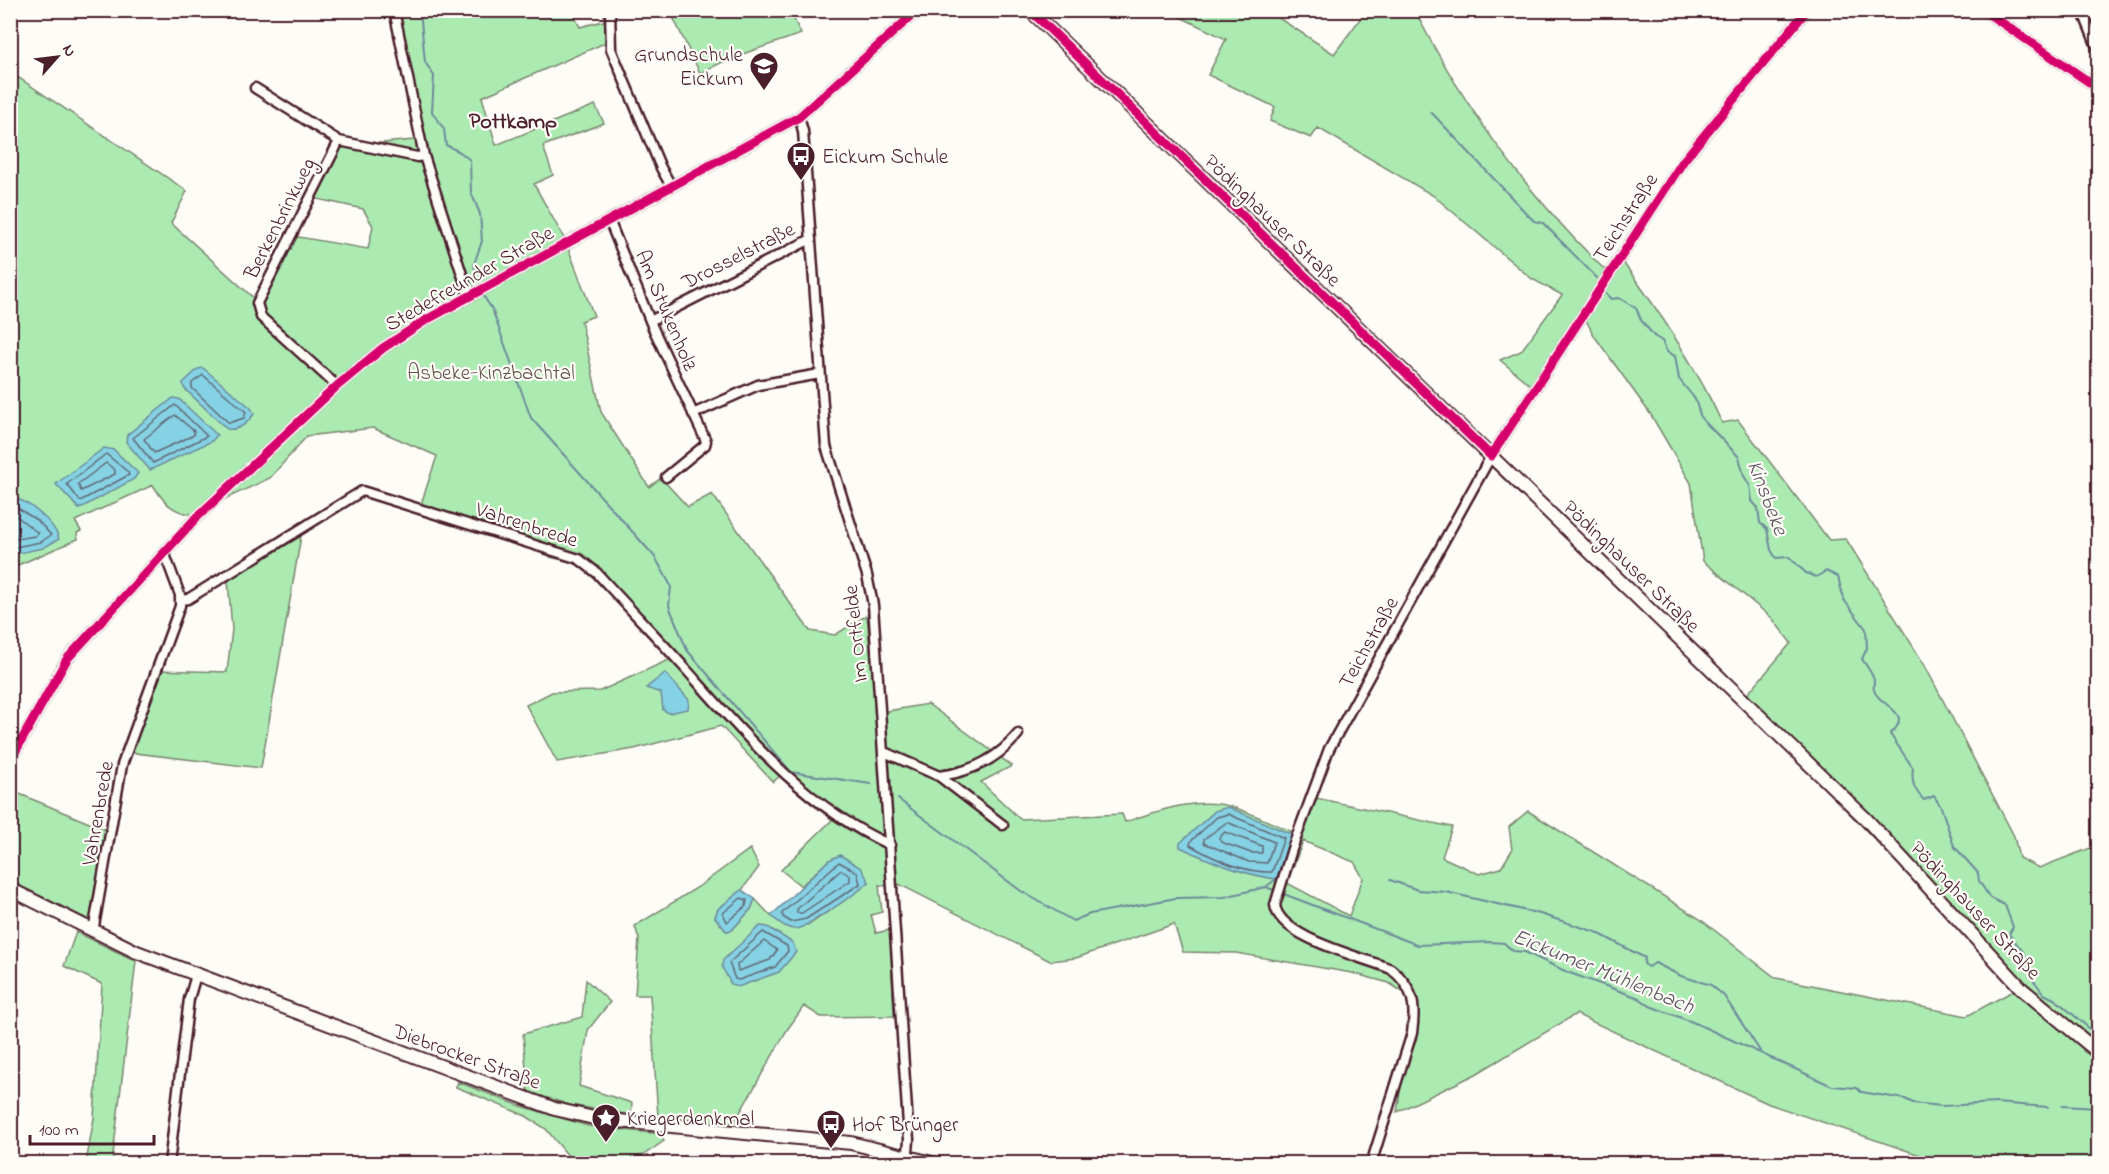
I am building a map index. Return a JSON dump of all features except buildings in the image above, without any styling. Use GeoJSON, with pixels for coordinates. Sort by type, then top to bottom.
{"type":"FeatureCollection","features":[{"type":"Feature","properties":{"kind":"street"},"geometry":{"type":"LineString","coordinates":[[394,10],[424,156],[469,296]]}},
{"type":"Feature","properties":{"kind":"street"},"geometry":{"type":"LineString","coordinates":[[610,10],[611,49],[661,168],[671,186]]}},
{"type":"Feature","properties":{"kind":"street","name":"Stedefreunder Straße"},"geometry":{"type":"LineString","coordinates":[[10,761],[67,659],[164,552],[238,476],[337,386],[399,337],[469,296],[799,117],[918,10]]}},
{"type":"Feature","properties":{"kind":"street","name":"Pödinghauser Straße"},"geometry":{"type":"LineString","coordinates":[[1030,10],[1867,820],[2022,989],[2098,1052]]}},
{"type":"Feature","properties":{"kind":"street","name":"Teichstraße"},"geometry":{"type":"LineString","coordinates":[[1371,1164],[1412,1033],[1415,1011],[1412,992],[1404,979],[1391,969],[1290,928],[1276,913],[1276,899],[1280,886],[1329,748],[1491,456],[1684,160],[1807,10]]}},
{"type":"Feature","properties":{"kind":"street"},"geometry":{"type":"LineString","coordinates":[[1983,10],[2098,88]]}},
{"type":"Feature","properties":{"kind":"street"},"geometry":{"type":"LineString","coordinates":[[2082,10],[2098,49]]}},
{"type":"Feature","properties":{"kind":"street","name":"Berkenbrinkweg"},"geometry":{"type":"LineString","coordinates":[[255,88],[339,141],[417,158],[424,156]]}},
{"type":"Feature","properties":{"kind":"street","name":"Im Ortfelde"},"geometry":{"type":"LineString","coordinates":[[799,117],[803,131],[827,453],[861,553],[871,591],[890,845],[907,1160]]}},
{"type":"Feature","properties":{"kind":"street","name":"Berkenbrinkweg"},"geometry":{"type":"LineString","coordinates":[[337,386],[261,317],[257,303],[339,141]]}},
{"type":"Feature","properties":{"kind":"street","name":"Am Stukenholz"},"geometry":{"type":"LineString","coordinates":[[609,220],[650,321],[706,441],[705,445],[666,477]]}},
{"type":"Feature","properties":{"kind":"street","name":"Drosselstraße"},"geometry":{"type":"LineString","coordinates":[[650,321],[811,238]]}},
{"type":"Feature","properties":{"kind":"street"},"geometry":{"type":"LineString","coordinates":[[693,414],[758,385],[820,374]]}},
{"type":"Feature","properties":{"kind":"street","name":"Vahrenbrede"},"geometry":{"type":"LineString","coordinates":[[93,933],[122,765],[181,600],[188,599],[362,491],[579,559],[597,573],[726,715],[803,791],[833,814],[890,845]]}},
{"type":"Feature","properties":{"kind":"street"},"geometry":{"type":"LineString","coordinates":[[164,552],[181,600]]}},
{"type":"Feature","properties":{"kind":"street"},"geometry":{"type":"LineString","coordinates":[[939,776],[992,759],[1006,749],[1018,734]]}},
{"type":"Feature","properties":{"kind":"street"},"geometry":{"type":"LineString","coordinates":[[884,752],[939,776],[1003,825]]}},
{"type":"Feature","properties":{"kind":"street","name":"Diebrocker Straße"},"geometry":{"type":"LineString","coordinates":[[10,890],[93,933],[196,975],[456,1073],[589,1118],[830,1140],[907,1160],[936,1164]]}},
{"type":"Feature","properties":{"kind":"street"},"geometry":{"type":"LineString","coordinates":[[169,1164],[189,999],[196,975]]}},
{"type":"Feature","properties":{"kind":"green space","name":"Asbeke-Kinzbachtal"},"geometry":{"type":"Polygon","coordinates":[[[398,11],[572,11],[580,27],[607,20],[607,42],[482,97],[496,145],[595,105],[604,123],[543,146],[553,175],[534,184],[565,240],[594,316],[581,321],[601,412],[649,487],[661,478],[688,507],[712,494],[810,631],[835,635],[867,615],[876,713],[928,704],[1012,766],[981,782],[1020,819],[1122,814],[1125,822],[1178,806],[1206,803],[1233,807],[1293,832],[1307,796],[1452,827],[1442,857],[1479,874],[1501,868],[1512,850],[1509,827],[1528,811],[1700,919],[1776,978],[1967,1016],[2015,990],[1914,880],[1760,721],[1745,697],[1791,643],[1772,618],[1703,561],[1691,483],[1651,415],[1593,334],[1584,316],[1536,390],[1500,360],[1521,351],[1562,295],[1532,279],[1434,196],[1318,128],[1311,138],[1270,121],[1275,107],[1208,75],[1226,39],[1168,11],[1268,11],[1334,54],[1366,11],[1415,11],[1434,47],[1477,116],[1552,214],[1608,273],[1619,257],[1675,337],[1722,423],[1738,420],[1829,540],[1846,539],[1924,664],[2014,836],[2019,858],[2039,868],[2098,845],[2098,1037],[2087,1034],[2083,1051],[2098,1061],[2098,1163],[1961,1164],[1932,1159],[1769,1104],[1576,1014],[1476,1074],[1397,1112],[1412,1012],[1406,994],[1389,983],[1352,973],[1236,953],[1183,952],[1174,924],[1076,958],[1050,961],[899,884],[898,888],[879,885],[882,912],[871,915],[876,933],[890,930],[894,1016],[821,1017],[804,1006],[787,1030],[734,1123],[658,1117],[650,995],[635,995],[639,939],[635,926],[698,887],[750,849],[759,867],[742,890],[718,909],[715,917],[726,931],[732,930],[751,909],[755,899],[771,916],[809,925],[869,882],[829,860],[801,886],[781,870],[832,820],[782,774],[773,782],[721,726],[634,749],[557,762],[526,705],[552,692],[600,691],[671,659],[580,564],[550,557],[547,550],[420,507],[437,456],[373,428],[307,436],[270,478],[193,514],[174,509],[153,485],[75,521],[81,531],[77,533],[78,539],[11,568],[10,72],[187,191],[171,223],[258,302],[293,236],[368,249],[373,226],[363,209],[313,198],[340,146],[367,152],[371,144],[425,139],[398,11]],[[1303,841],[1287,883],[1349,916],[1363,878],[1354,862],[1303,841]]]}},
{"type":"Feature","properties":{"kind":"green space"},"geometry":{"type":"Polygon","coordinates":[[[670,11],[790,11],[801,34],[731,58],[700,73],[670,11]]]}},
{"type":"Feature","properties":{"kind":"green space"},"geometry":{"type":"Polygon","coordinates":[[[301,536],[261,768],[127,752],[157,670],[227,672],[232,629],[228,580],[301,536]]]}},
{"type":"Feature","properties":{"kind":"green space"},"geometry":{"type":"Polygon","coordinates":[[[10,790],[106,830],[89,923],[11,882],[10,790]]]}},
{"type":"Feature","properties":{"kind":"green space"},"geometry":{"type":"Polygon","coordinates":[[[76,932],[136,961],[112,1163],[86,1163],[94,1118],[102,984],[64,966],[76,932]]]}},
{"type":"Feature","properties":{"kind":"green space"},"geometry":{"type":"Polygon","coordinates":[[[586,980],[610,1002],[588,1030],[579,1086],[632,1103],[631,1115],[570,1105],[528,1092],[523,1034],[582,1017],[586,980]]]}},
{"type":"Feature","properties":{"kind":"green space"},"geometry":{"type":"Polygon","coordinates":[[[458,1082],[518,1105],[588,1126],[661,1134],[664,1141],[632,1163],[574,1163],[546,1129],[526,1116],[456,1087],[458,1082]]]}},
{"type":"Feature","properties":{"kind":"water"},"geometry":{"type":"Polygon","coordinates":[[[203,368],[251,408],[254,414],[249,421],[235,429],[227,429],[184,388],[183,383],[198,369],[203,368]]]}},
{"type":"Feature","properties":{"kind":"water"},"geometry":{"type":"Polygon","coordinates":[[[173,398],[179,399],[217,435],[212,441],[150,470],[126,442],[127,435],[173,398]]]}},
{"type":"Feature","properties":{"kind":"water"},"geometry":{"type":"Polygon","coordinates":[[[104,448],[114,450],[138,473],[134,479],[79,509],[56,484],[104,448]]]}},
{"type":"Feature","properties":{"kind":"water"},"geometry":{"type":"Polygon","coordinates":[[[10,497],[24,502],[46,519],[59,539],[43,548],[14,554],[11,552],[10,497]]]}},
{"type":"Feature","properties":{"kind":"water"},"geometry":{"type":"Polygon","coordinates":[[[665,673],[689,700],[688,709],[669,713],[663,710],[661,693],[646,688],[665,673]]]}},
{"type":"Feature","properties":{"kind":"water"},"geometry":{"type":"Polygon","coordinates":[[[1228,807],[1293,835],[1276,879],[1227,867],[1180,847],[1180,843],[1215,811],[1228,807]]]}},
{"type":"Feature","properties":{"kind":"water"},"geometry":{"type":"Polygon","coordinates":[[[840,855],[861,868],[869,882],[833,908],[796,929],[786,927],[771,916],[829,860],[840,855]]]}},
{"type":"Feature","properties":{"kind":"water"},"geometry":{"type":"Polygon","coordinates":[[[742,890],[755,899],[751,909],[732,930],[726,931],[715,917],[718,909],[742,890]]]}},
{"type":"Feature","properties":{"kind":"water"},"geometry":{"type":"Polygon","coordinates":[[[760,926],[768,927],[793,943],[796,952],[779,972],[738,987],[731,984],[722,967],[723,960],[760,926]]]}},
{"type":"Feature","properties":{"kind":"waterway","name":"Eickumer Mühlenbach"},"geometry":{"type":"LineString","coordinates":[[420,10],[425,62],[434,76],[432,112],[444,129],[446,145],[470,160],[471,192],[480,214],[482,241],[474,264],[477,281]]}},
{"type":"Feature","properties":{"kind":"waterway","name":"Kinsbeke"},"geometry":{"type":"LineString","coordinates":[[1431,112],[1534,221],[1543,223],[1597,278]]}},
{"type":"Feature","properties":{"kind":"waterway","name":"Kinsbeke"},"geometry":{"type":"LineString","coordinates":[[1605,293],[1611,299],[1619,298],[1636,308],[1641,320],[1654,336],[1662,341],[1667,352],[1675,356],[1679,379],[1695,399],[1701,418],[1739,457],[1744,476],[1750,486],[1752,501],[1758,508],[1760,523],[1767,529],[1771,550],[1776,558],[1789,557],[1806,573],[1816,577],[1826,571],[1838,577],[1844,600],[1866,629],[1867,648],[1862,659],[1873,677],[1877,696],[1897,715],[1899,720],[1897,726],[1890,734],[1913,768],[1912,778],[1918,793],[1924,800],[1934,796],[1941,807],[1954,846],[1978,873],[1979,881],[1990,898],[2005,905],[2013,927],[2009,934],[2025,954],[2034,981],[2044,994],[2056,1000],[2097,1035]]}},
{"type":"Feature","properties":{"kind":"waterway","name":"Eickumer Mühlenbach"},"geometry":{"type":"LineString","coordinates":[[484,297],[492,309],[531,418],[655,557],[671,586],[669,606],[687,650],[791,772],[871,784]]}},
{"type":"Feature","properties":{"kind":"waterway","name":"Eickumer Mühlenbach"},"geometry":{"type":"LineString","coordinates":[[898,799],[1021,891],[1073,921],[1090,914],[1176,898],[1224,897],[1266,887],[1276,891]]}},
{"type":"Feature","properties":{"kind":"waterway"},"geometry":{"type":"LineString","coordinates":[[1266,887],[1276,879]]}},
{"type":"Feature","properties":{"kind":"waterway"},"geometry":{"type":"LineString","coordinates":[[1390,880],[1418,890],[1446,892],[1540,914],[1596,932],[1645,958],[1644,964],[1649,967],[1655,963],[1681,976],[1711,985],[1724,996],[1760,1051]]}},
{"type":"Feature","properties":{"kind":"waterway","name":"Eickumer Mühlenbach"},"geometry":{"type":"LineString","coordinates":[[1281,893],[1418,945],[1504,943],[1513,951],[1525,952],[1567,972],[1639,998],[1650,1006],[1695,1023],[1832,1086],[1857,1088],[1861,1092],[1905,1099],[1913,1103],[1942,1106],[1996,1103],[2048,1107]]}},
{"type":"Feature","properties":{"kind":"waterway","name":"Eickumer Mühlenbach"},"geometry":{"type":"LineString","coordinates":[[2062,1106],[2098,1108]]}},
{"type":"Feature","properties":{"kind":"cycle path"},"geometry":{"type":"LineString","coordinates":[[10,761],[67,659],[195,519],[337,386],[383,348],[426,320],[799,117],[918,10]]}},
{"type":"Feature","properties":{"kind":"cycle path"},"geometry":{"type":"LineString","coordinates":[[1030,10],[1491,456],[1684,160],[1807,10]]}},
{"type":"Feature","properties":{"kind":"cycle path"},"geometry":{"type":"LineString","coordinates":[[1983,10],[2098,88]]}},
{"type":"Feature","properties":{"kind":"place","name":"Grundschule Eickum"},"geometry":{"type":"Point","coordinates":[764,92]}},
{"type":"Feature","properties":{"kind":"place","name":"Eickum Schule"},"geometry":{"type":"Point","coordinates":[801,182]}},
{"type":"Feature","properties":{"kind":"place","name":"Kriegerdenkmal"},"geometry":{"type":"Point","coordinates":[606,1144]}},
{"type":"Feature","properties":{"kind":"place","name":"Hof Brünger"},"geometry":{"type":"Point","coordinates":[831,1150]}},
{"type":"Feature","properties":{"kind":"district","name":"Pottkamp"},"geometry":{"type":"Point","coordinates":[513,120]}}]}
